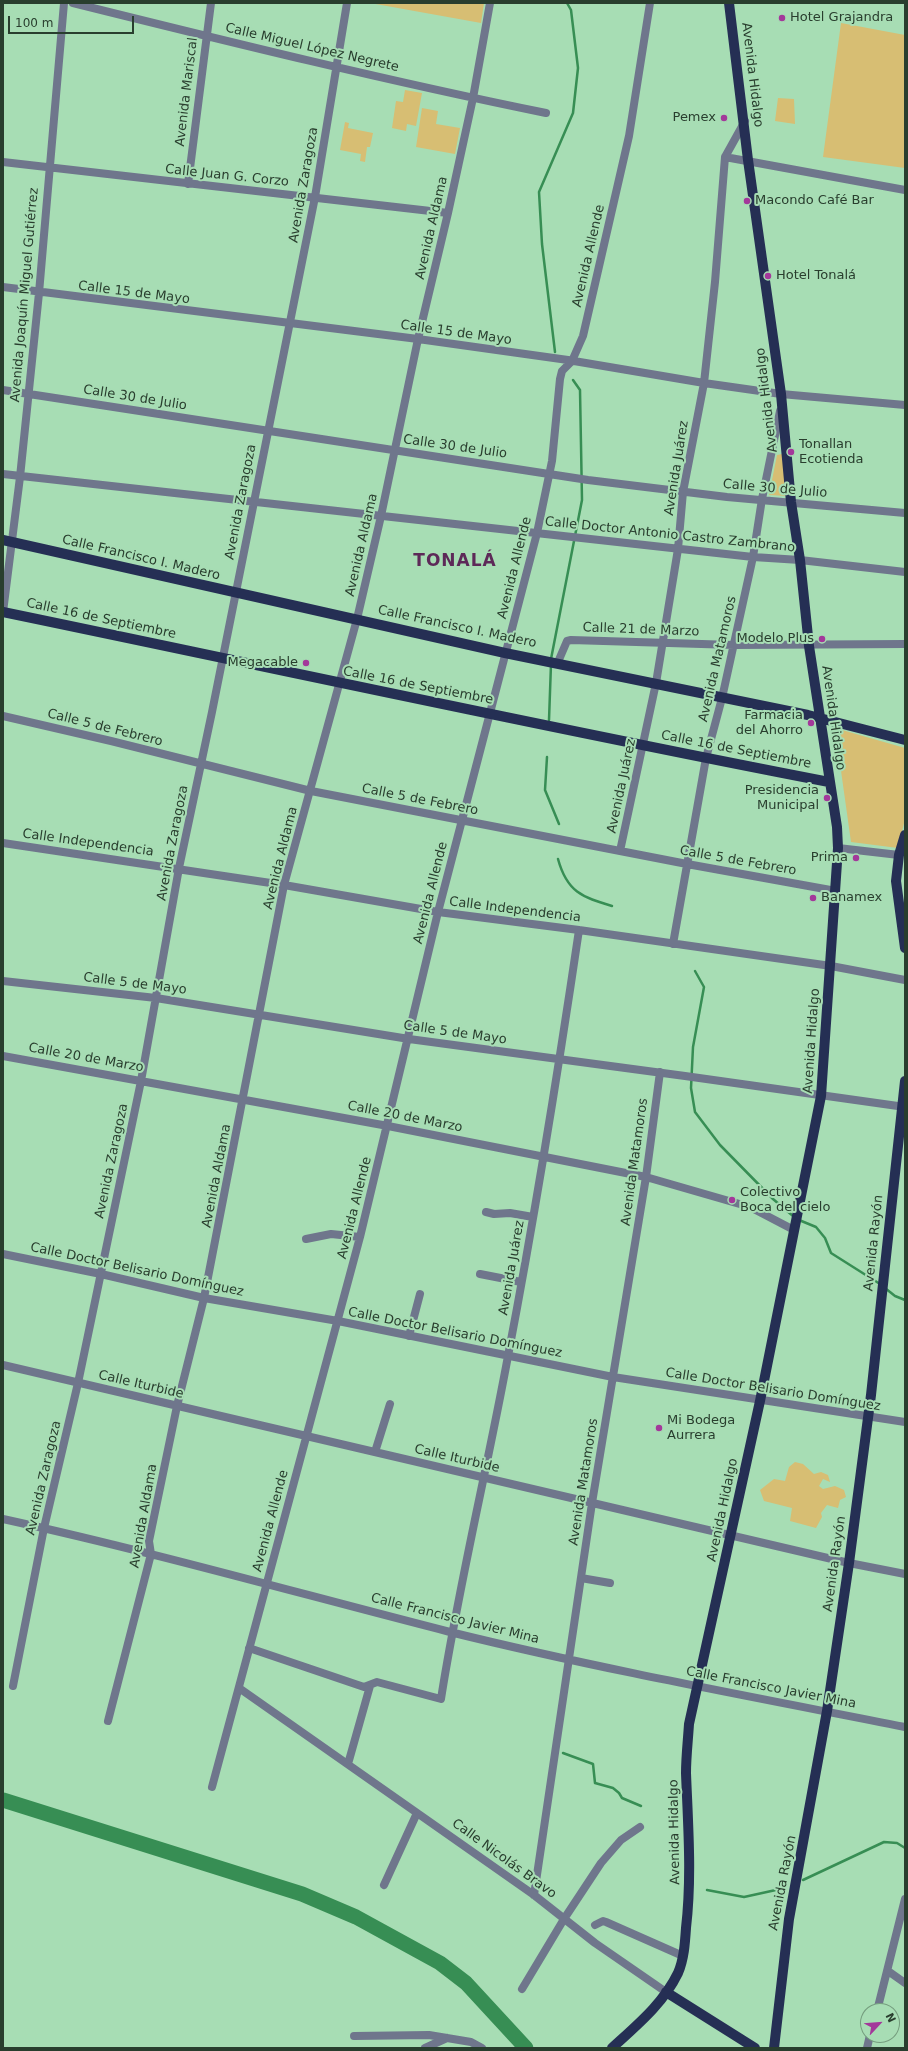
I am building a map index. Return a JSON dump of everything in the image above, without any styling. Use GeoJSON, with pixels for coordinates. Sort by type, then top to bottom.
{"type":"FeatureCollection","features":[{"type":"Feature","properties":{"kind":"main road","name":"Avenida Hidalgo"},"geometry":{"type":"LineString","coordinates":[[612,2048],[644,2020],[666,1992],[678,1972],[683,1956],[689,1890],[689,1827],[686,1771],[689,1724],[760,1401],[821,1096],[836,890],[838,848],[809,646],[800,560],[791,502],[782,398],[748,160],[745,121],[729,3]]}},
{"type":"Feature","properties":{"kind":"main road","name":"Calle Francisco I. Madero"},"geometry":{"type":"LineString","coordinates":[[7,541],[505,653],[820,717],[905,740]]}},
{"type":"Feature","properties":{"kind":"main road","name":"Calle 16 de Septiembre"},"geometry":{"type":"LineString","coordinates":[[3,612],[223,657],[339,683],[829,782]]}},
{"type":"Feature","properties":{"kind":"main road"},"geometry":{"type":"LineString","coordinates":[[905,835],[899,856],[905,948]]}},
{"type":"Feature","properties":{"kind":"main road","name":"Avenida Rayón"},"geometry":{"type":"LineString","coordinates":[[774,2048],[789,1919],[827,1711],[849,1563],[868,1418],[905,1081]]}},
{"type":"Feature","properties":{"kind":"main road","name":"Calle Nicolás Bravo"},"geometry":{"type":"LineString","coordinates":[[666,1992],[755,2048]]}},
{"type":"Feature","properties":{"kind":"street","name":"Avenida Joaquín Miguel Gutiérrez"},"geometry":{"type":"LineString","coordinates":[[3,612],[7,541],[20,476],[39,293],[64,3]]}},
{"type":"Feature","properties":{"kind":"street","name":"Calle Miguel López Negrete"},"geometry":{"type":"LineString","coordinates":[[73,3],[206,36],[473,98],[546,113]]}},
{"type":"Feature","properties":{"kind":"street","name":"Avenida Mariscal"},"geometry":{"type":"LineString","coordinates":[[188,184],[211,3]]}},
{"type":"Feature","properties":{"kind":"street","name":"Avenida Zaragoza"},"geometry":{"type":"LineString","coordinates":[[13,1686],[44,1528],[78,1383],[142,1081],[179,868],[255,502],[315,197],[347,3]]}},
{"type":"Feature","properties":{"kind":"street","name":"Avenida Aldama"},"geometry":{"type":"LineString","coordinates":[[108,1721],[151,1554],[149,1541],[177,1406],[204,1298],[244,1099],[284,884],[311,791],[357,619],[381,516],[418,339],[448,213],[473,98],[490,3]]}},
{"type":"Feature","properties":{"kind":"street","name":"Avenida Allende"},"geometry":{"type":"LineString","coordinates":[[212,1787],[360,1237],[409,1039],[438,912],[537,533],[550,474],[560,378],[562,371],[572,361],[583,336],[629,136],[650,3]]}},
{"type":"Feature","properties":{"kind":"street"},"geometry":{"type":"LineString","coordinates":[[745,121],[725,156],[905,190]]}},
{"type":"Feature","properties":{"kind":"street","name":"Avenida Juárez"},"geometry":{"type":"LineString","coordinates":[[620,851],[656,683],[678,548],[683,492],[704,383],[715,282],[725,156]]}},
{"type":"Feature","properties":{"kind":"street","name":"Calle Juan G. Corzo"},"geometry":{"type":"LineString","coordinates":[[3,162],[448,213]]}},
{"type":"Feature","properties":{"kind":"street","name":"Calle 15 de Mayo"},"geometry":{"type":"LineString","coordinates":[[3,287],[39,293],[418,339],[572,361],[704,383],[782,398],[905,405]]}},
{"type":"Feature","properties":{"kind":"street","name":"Calle 30 de Julio"},"geometry":{"type":"LineString","coordinates":[[3,390],[588,480],[683,492],[905,513]]}},
{"type":"Feature","properties":{"kind":"street","name":"Avenida Matamoros"},"geometry":{"type":"LineString","coordinates":[[673,944],[706,758],[722,698],[753,557],[762,499],[782,398]]}},
{"type":"Feature","properties":{"kind":"street","name":"Calle Doctor Antonio Castro Zambrano"},"geometry":{"type":"LineString","coordinates":[[3,474],[753,557],[800,560],[905,572]]}},
{"type":"Feature","properties":{"kind":"street","name":"Calle 21 de Marzo"},"geometry":{"type":"LineString","coordinates":[[555,662],[569,640],[809,646]]}},
{"type":"Feature","properties":{"kind":"street"},"geometry":{"type":"LineString","coordinates":[[809,646],[905,644]]}},
{"type":"Feature","properties":{"kind":"street","name":"Calle 5 de Febrero"},"geometry":{"type":"LineString","coordinates":[[3,716],[111,741],[311,791],[687,864],[836,890]]}},
{"type":"Feature","properties":{"kind":"street","name":"Calle Independencia"},"geometry":{"type":"LineString","coordinates":[[3,843],[284,884],[438,912],[579,930],[831,966],[905,980]]}},
{"type":"Feature","properties":{"kind":"street"},"geometry":{"type":"LineString","coordinates":[[838,848],[899,856]]}},
{"type":"Feature","properties":{"kind":"street","name":"Avenida Juárez"},"geometry":{"type":"LineString","coordinates":[[370,1686],[377,1682],[441,1698],[451,1632],[484,1478],[533,1217],[542,1157],[560,1059],[579,930]]}},
{"type":"Feature","properties":{"kind":"street","name":"Calle 5 de Mayo"},"geometry":{"type":"LineString","coordinates":[[3,981],[156,998],[409,1039],[660,1072],[903,1107]]}},
{"type":"Feature","properties":{"kind":"street","name":"Calle 20 de Marzo"},"geometry":{"type":"LineString","coordinates":[[3,1056],[388,1126],[646,1177],[750,1208],[794,1228]]}},
{"type":"Feature","properties":{"kind":"street","name":"Avenida Matamoros"},"geometry":{"type":"LineString","coordinates":[[534,1895],[592,1503],[646,1177],[660,1072]]}},
{"type":"Feature","properties":{"kind":"street"},"geometry":{"type":"LineString","coordinates":[[486,1212],[494,1214],[510,1213],[533,1217]]}},
{"type":"Feature","properties":{"kind":"street"},"geometry":{"type":"LineString","coordinates":[[306,1239],[331,1234],[360,1237]]}},
{"type":"Feature","properties":{"kind":"street","name":"Calle Doctor Belisario Domínguez"},"geometry":{"type":"LineString","coordinates":[[3,1254],[101,1274],[204,1298],[338,1321],[613,1377],[868,1418],[905,1422]]}},
{"type":"Feature","properties":{"kind":"street"},"geometry":{"type":"LineString","coordinates":[[480,1274],[521,1282]]}},
{"type":"Feature","properties":{"kind":"street"},"geometry":{"type":"LineString","coordinates":[[409,1336],[420,1294]]}},
{"type":"Feature","properties":{"kind":"street","name":"Calle Iturbide"},"geometry":{"type":"LineString","coordinates":[[3,1365],[849,1563],[905,1574]]}},
{"type":"Feature","properties":{"kind":"street"},"geometry":{"type":"LineString","coordinates":[[375,1452],[390,1404]]}},
{"type":"Feature","properties":{"kind":"street","name":"Calle Francisco Javier Mina"},"geometry":{"type":"LineString","coordinates":[[3,1519],[151,1554],[451,1632],[697,1685],[905,1727]]}},
{"type":"Feature","properties":{"kind":"street"},"geometry":{"type":"LineString","coordinates":[[581,1578],[610,1583]]}},
{"type":"Feature","properties":{"kind":"street"},"geometry":{"type":"LineString","coordinates":[[249,1648],[364,1687],[370,1686],[348,1764]]}},
{"type":"Feature","properties":{"kind":"street","name":"Calle Nicolás Bravo"},"geometry":{"type":"LineString","coordinates":[[239,1688],[534,1895],[666,1992]]}},
{"type":"Feature","properties":{"kind":"street"},"geometry":{"type":"LineString","coordinates":[[384,1885],[417,1813]]}},
{"type":"Feature","properties":{"kind":"street"},"geometry":{"type":"LineString","coordinates":[[522,1989],[564,1918],[601,1863],[620,1840],[640,1827]]}},
{"type":"Feature","properties":{"kind":"street"},"geometry":{"type":"LineString","coordinates":[[879,2003],[905,1899]]}},
{"type":"Feature","properties":{"kind":"street"},"geometry":{"type":"LineString","coordinates":[[596,1925],[603,1921],[606,1922],[683,1956]]}},
{"type":"Feature","properties":{"kind":"street"},"geometry":{"type":"LineString","coordinates":[[888,1971],[905,1983]]}},
{"type":"Feature","properties":{"kind":"street"},"geometry":{"type":"LineString","coordinates":[[354,2036],[424,2034],[471,2042],[482,2048]]}},
{"type":"Feature","properties":{"kind":"street"},"geometry":{"type":"LineString","coordinates":[[425,2048],[448,2037]]}},
{"type":"Feature","properties":{"kind":"shaded area"},"geometry":{"type":"Polygon","coordinates":[[[370,3],[484,3],[481,23],[370,3]]]}},
{"type":"Feature","properties":{"kind":"shaded area"},"geometry":{"type":"Polygon","coordinates":[[[841,23],[905,35],[905,168],[823,157],[841,23]]]}},
{"type":"Feature","properties":{"kind":"shaded area"},"geometry":{"type":"Polygon","coordinates":[[[405,90],[422,93],[416,126],[407,124],[406,131],[392,128],[396,101],[403,102],[405,90]]]}},
{"type":"Feature","properties":{"kind":"shaded area"},"geometry":{"type":"Polygon","coordinates":[[[778,98],[794,99],[795,124],[775,121],[778,98]]]}},
{"type":"Feature","properties":{"kind":"shaded area"},"geometry":{"type":"Polygon","coordinates":[[[422,108],[438,111],[436,124],[460,128],[455,154],[416,147],[422,108]]]}},
{"type":"Feature","properties":{"kind":"shaded area"},"geometry":{"type":"Polygon","coordinates":[[[345,122],[349,123],[348,128],[373,133],[370,147],[367,147],[365,162],[360,161],[361,154],[340,150],[345,122]]]}},
{"type":"Feature","properties":{"kind":"shaded area"},"geometry":{"type":"Polygon","coordinates":[[[782,454],[788,496],[769,495],[777,455],[782,454]]]}},
{"type":"Feature","properties":{"kind":"shaded area"},"geometry":{"type":"Polygon","coordinates":[[[835,728],[905,748],[905,819],[898,848],[851,842],[835,728]]]}},
{"type":"Feature","properties":{"kind":"shaded area"},"geometry":{"type":"Polygon","coordinates":[[[795,1462],[803,1464],[814,1474],[821,1472],[828,1475],[830,1482],[823,1479],[819,1486],[823,1489],[835,1486],[844,1490],[846,1497],[840,1500],[838,1508],[827,1505],[821,1513],[822,1517],[816,1528],[790,1521],[792,1508],[764,1501],[760,1490],[774,1479],[785,1481],[789,1467],[795,1462]]]}},
{"type":"Feature","properties":{"kind":"waterway"},"geometry":{"type":"LineString","coordinates":[[555,352],[542,244],[539,192],[573,113],[578,68],[571,10],[567,3]]}},
{"type":"Feature","properties":{"kind":"waterway"},"geometry":{"type":"LineString","coordinates":[[551,659],[582,500],[580,390],[573,380]]}},
{"type":"Feature","properties":{"kind":"waterway"},"geometry":{"type":"LineString","coordinates":[[549,720],[551,664]]}},
{"type":"Feature","properties":{"kind":"waterway"},"geometry":{"type":"LineString","coordinates":[[547,757],[545,790],[559,824]]}},
{"type":"Feature","properties":{"kind":"waterway"},"geometry":{"type":"LineString","coordinates":[[558,859],[566,879],[577,892],[592,900],[612,906]]}},
{"type":"Feature","properties":{"kind":"waterway"},"geometry":{"type":"LineString","coordinates":[[695,971],[704,987],[693,1047],[691,1088],[695,1112],[720,1145],[773,1199],[793,1216]]}},
{"type":"Feature","properties":{"kind":"waterway"},"geometry":{"type":"LineString","coordinates":[[799,1220],[816,1227],[825,1238],[831,1253],[880,1284]]}},
{"type":"Feature","properties":{"kind":"waterway"},"geometry":{"type":"LineString","coordinates":[[885,1288],[895,1296],[905,1300]]}},
{"type":"Feature","properties":{"kind":"waterway"},"geometry":{"type":"LineString","coordinates":[[563,1753],[593,1764],[595,1783],[613,1788],[622,1798],[641,1806]]}},
{"type":"Feature","properties":{"kind":"waterway"},"geometry":{"type":"LineString","coordinates":[[3,1800],[302,1894],[356,1917],[440,1963],[466,1983],[526,2048]]}},
{"type":"Feature","properties":{"kind":"waterway"},"geometry":{"type":"LineString","coordinates":[[803,1880],[884,1842],[897,1843],[905,1848]]}},
{"type":"Feature","properties":{"kind":"waterway"},"geometry":{"type":"LineString","coordinates":[[707,1890],[744,1897],[785,1888]]}},
{"type":"Feature","properties":{"kind":"place","name":"Hotel Grajandra"},"geometry":{"type":"Point","coordinates":[782,18]}},
{"type":"Feature","properties":{"kind":"place","name":"Pemex"},"geometry":{"type":"Point","coordinates":[724,118]}},
{"type":"Feature","properties":{"kind":"place","name":"Macondo Café Bar"},"geometry":{"type":"Point","coordinates":[747,201]}},
{"type":"Feature","properties":{"kind":"place","name":"Hotel Tonalá"},"geometry":{"type":"Point","coordinates":[768,276]}},
{"type":"Feature","properties":{"kind":"place","name":"Tonallan Ecotienda"},"geometry":{"type":"Point","coordinates":[791,452]}},
{"type":"Feature","properties":{"kind":"place","name":"Modelo Plus"},"geometry":{"type":"Point","coordinates":[822,639]}},
{"type":"Feature","properties":{"kind":"place","name":"Megacable"},"geometry":{"type":"Point","coordinates":[306,663]}},
{"type":"Feature","properties":{"kind":"place","name":"Farmacia del Ahorro"},"geometry":{"type":"Point","coordinates":[811,723]}},
{"type":"Feature","properties":{"kind":"place","name":"Presidencia Municipal"},"geometry":{"type":"Point","coordinates":[827,798]}},
{"type":"Feature","properties":{"kind":"place","name":"Prima"},"geometry":{"type":"Point","coordinates":[856,858]}},
{"type":"Feature","properties":{"kind":"place","name":"Banamex"},"geometry":{"type":"Point","coordinates":[813,898]}},
{"type":"Feature","properties":{"kind":"place","name":"Colectivo Boca del cielo"},"geometry":{"type":"Point","coordinates":[732,1200]}},
{"type":"Feature","properties":{"kind":"place","name":"Mi Bodega Aurrera"},"geometry":{"type":"Point","coordinates":[659,1428]}},
{"type":"Feature","properties":{"kind":"district","name":"TONALÁ"},"geometry":{"type":"Point","coordinates":[455,562]}}]}
